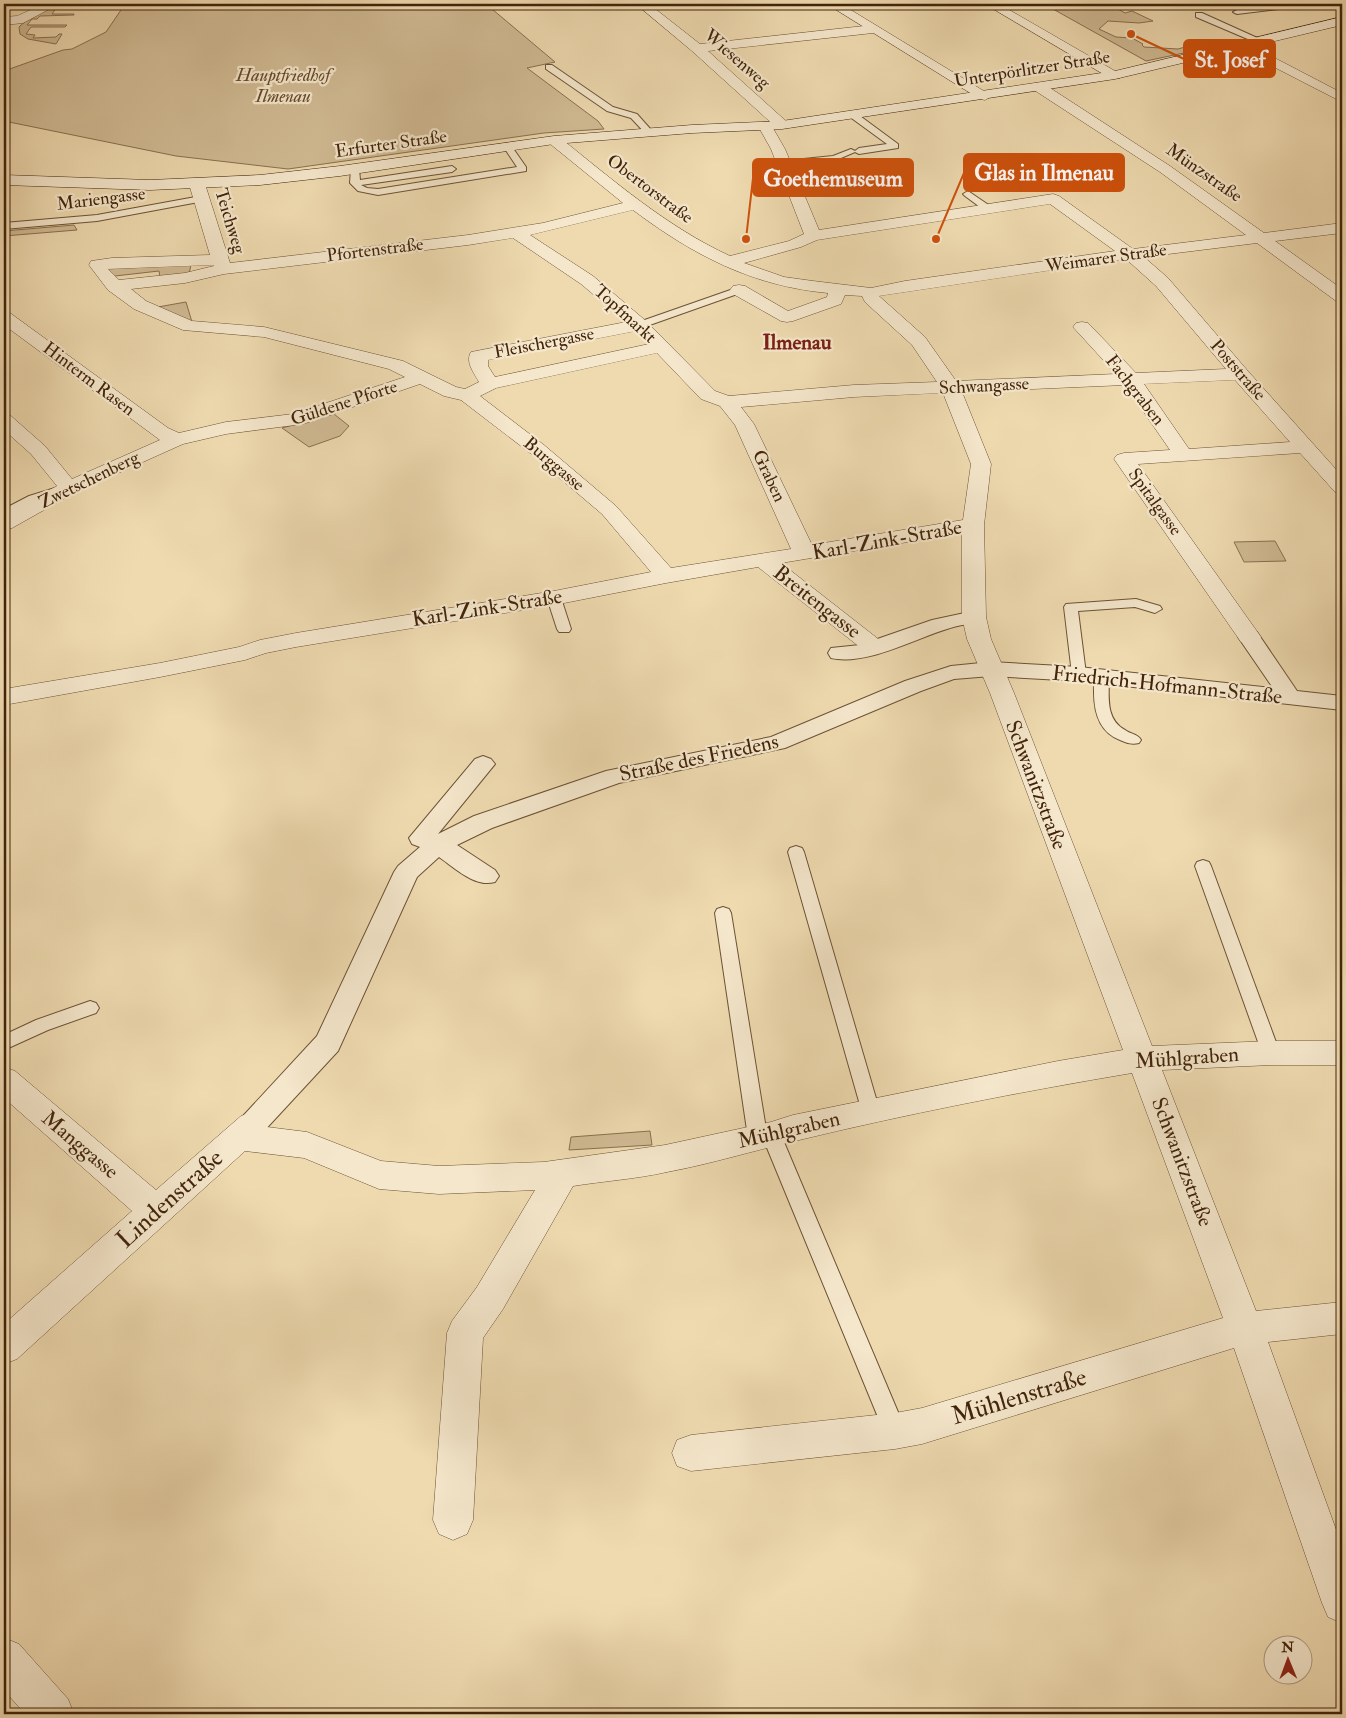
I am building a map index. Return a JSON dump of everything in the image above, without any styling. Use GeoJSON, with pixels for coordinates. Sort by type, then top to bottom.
{"type":"FeatureCollection","features":[{"type":"Feature","properties":{"kind":"street"},"geometry":{"type":"LineString","coordinates":[[4,21],[19,20],[53,4]]}},
{"type":"Feature","properties":{"kind":"street","name":"Wiesenweg"},"geometry":{"type":"LineString","coordinates":[[642,4],[697,48],[782,125]]}},
{"type":"Feature","properties":{"kind":"street"},"geometry":{"type":"LineString","coordinates":[[832,4],[985,96]]}},
{"type":"Feature","properties":{"kind":"street"},"geometry":{"type":"LineString","coordinates":[[992,4],[1116,75]]}},
{"type":"Feature","properties":{"kind":"street","name":"Unterpörlitzer Straße"},"geometry":{"type":"LineString","coordinates":[[782,125],[1116,75],[1240,38],[1342,20]]}},
{"type":"Feature","properties":{"kind":"street"},"geometry":{"type":"LineString","coordinates":[[697,48],[873,29]]}},
{"type":"Feature","properties":{"kind":"street"},"geometry":{"type":"LineString","coordinates":[[1240,38],[1342,98]]}},
{"type":"Feature","properties":{"kind":"street","name":"Münzstraße"},"geometry":{"type":"LineString","coordinates":[[1039,87],[1165,169],[1342,297]]}},
{"type":"Feature","properties":{"kind":"street","name":"Erfurter Straße"},"geometry":{"type":"LineString","coordinates":[[4,180],[199,192],[260,180],[355,176],[507,146],[554,140],[649,132],[782,125]]}},
{"type":"Feature","properties":{"kind":"street"},"geometry":{"type":"LineString","coordinates":[[765,126],[784,164],[813,236]]}},
{"type":"Feature","properties":{"kind":"street","name":"Obertorstraße"},"geometry":{"type":"LineString","coordinates":[[554,140],[634,204],[694,246],[774,280]]}},
{"type":"Feature","properties":{"kind":"street","name":"Teichweg"},"geometry":{"type":"LineString","coordinates":[[199,192],[221,264]]}},
{"type":"Feature","properties":{"kind":"street","name":"Poststraße"},"geometry":{"type":"LineString","coordinates":[[728,262],[795,244],[813,236],[1053,199],[1130,254],[1162,282],[1240,374],[1342,488]]}},
{"type":"Feature","properties":{"kind":"street","name":"Pfortenstraße"},"geometry":{"type":"LineString","coordinates":[[422,377],[396,366],[264,332],[189,326],[140,306],[114,286],[97,265],[118,262],[199,262],[221,264],[468,240],[543,228],[634,204]]}},
{"type":"Feature","properties":{"kind":"street","name":"Weimarer Straße"},"geometry":{"type":"LineString","coordinates":[[774,280],[837,289],[860,290],[870,293],[905,286],[1130,254],[1342,228]]}},
{"type":"Feature","properties":{"kind":"street","name":"Topfmarkt"},"geometry":{"type":"LineString","coordinates":[[515,232],[587,280],[640,325],[708,395],[727,402]]}},
{"type":"Feature","properties":{"kind":"street","name":"Pfortenstraße"},"geometry":{"type":"LineString","coordinates":[[114,286],[185,278],[221,264]]}},
{"type":"Feature","properties":{"kind":"street"},"geometry":{"type":"LineString","coordinates":[[739,290],[774,280]]}},
{"type":"Feature","properties":{"kind":"street"},"geometry":{"type":"LineString","coordinates":[[739,290],[787,317],[835,300],[837,289]]}},
{"type":"Feature","properties":{"kind":"street","name":"Schwanitzstraße"},"geometry":{"type":"LineString","coordinates":[[870,293],[871,298],[919,341],[951,388],[981,464],[973,525],[974,617],[979,639],[1002,693],[1110,981],[1246,1328],[1342,1603]]}},
{"type":"Feature","properties":{"kind":"street","name":"Hinterm Rasen"},"geometry":{"type":"LineString","coordinates":[[4,317],[160,432],[176,440]]}},
{"type":"Feature","properties":{"kind":"street","name":"Fleischergasse"},"geometry":{"type":"LineString","coordinates":[[490,384],[479,366],[478,356],[640,325]]}},
{"type":"Feature","properties":{"kind":"street","name":"Fachgraben"},"geometry":{"type":"LineString","coordinates":[[1082,327],[1130,378],[1184,456]]}},
{"type":"Feature","properties":{"kind":"street","name":"Fleischergasse"},"geometry":{"type":"LineString","coordinates":[[468,394],[490,384],[661,347]]}},
{"type":"Feature","properties":{"kind":"street","name":"Schwangasse"},"geometry":{"type":"LineString","coordinates":[[727,402],[854,391],[1240,374]]}},
{"type":"Feature","properties":{"kind":"street","name":"Burggasse"},"geometry":{"type":"LineString","coordinates":[[422,377],[451,392],[468,394],[537,448],[609,510],[666,576]]}},
{"type":"Feature","properties":{"kind":"street","name":"Güldene Pforte"},"geometry":{"type":"LineString","coordinates":[[176,440],[226,428],[296,420],[422,377]]}},
{"type":"Feature","properties":{"kind":"street","name":"Graben"},"geometry":{"type":"LineString","coordinates":[[727,402],[744,424],[805,554]]}},
{"type":"Feature","properties":{"kind":"street"},"geometry":{"type":"LineString","coordinates":[[4,420],[38,450],[69,488]]}},
{"type":"Feature","properties":{"kind":"street","name":"Zwetschenberg"},"geometry":{"type":"LineString","coordinates":[[4,523],[69,488],[176,440]]}},
{"type":"Feature","properties":{"kind":"street","name":"Spitalgasse"},"geometry":{"type":"LineString","coordinates":[[1290,697],[1182,539],[1124,459],[1307,447]]}},
{"type":"Feature","properties":{"kind":"street","name":"Karl-Zink-Straße"},"geometry":{"type":"LineString","coordinates":[[4,697],[160,670],[245,653],[260,647],[296,640],[973,525]]}},
{"type":"Feature","properties":{"kind":"street","name":"Breitengasse"},"geometry":{"type":"LineString","coordinates":[[764,561],[871,645]]}},
{"type":"Feature","properties":{"kind":"street"},"geometry":{"type":"LineString","coordinates":[[839,653],[844,654],[951,621],[974,617]]}},
{"type":"Feature","properties":{"kind":"street"},"geometry":{"type":"LineString","coordinates":[[871,645],[887,663]]}},
{"type":"Feature","properties":{"kind":"street","name":"Friedrich-Hofmann-Straße"},"geometry":{"type":"LineString","coordinates":[[991,669],[1102,676],[1342,703]]}},
{"type":"Feature","properties":{"kind":"street","name":"Straße des Friedens"},"geometry":{"type":"LineString","coordinates":[[328,1043],[408,872],[438,844],[483,822],[614,776],[777,743],[913,686],[951,673],[991,669]]}},
{"type":"Feature","properties":{"kind":"street"},"geometry":{"type":"LineString","coordinates":[[483,764],[420,838],[438,844],[486,876]]}},
{"type":"Feature","properties":{"kind":"street"},"geometry":{"type":"LineString","coordinates":[[457,793],[483,822]]}},
{"type":"Feature","properties":{"kind":"street","name":"Lindenstraße"},"geometry":{"type":"LineString","coordinates":[[4,1347],[247,1131],[328,1043]]}},
{"type":"Feature","properties":{"kind":"street","name":"Mühlgraben"},"geometry":{"type":"LineString","coordinates":[[247,1131],[307,1145],[379,1175],[438,1180],[544,1176],[666,1159],[793,1128],[1058,1073],[1142,1059],[1342,1052]]}},
{"type":"Feature","properties":{"kind":"street","name":"Manggasse"},"geometry":{"type":"LineString","coordinates":[[4,1080],[156,1211]]}},
{"type":"Feature","properties":{"kind":"street"},"geometry":{"type":"LineString","coordinates":[[453,1520],[465,1333],[490,1298],[562,1173]]}},
{"type":"Feature","properties":{"kind":"street","name":"Mühlenstraße"},"geometry":{"type":"LineString","coordinates":[[691,1453],[895,1432],[922,1426],[1246,1328],[1342,1318]]}},
{"type":"Feature","properties":{"kind":"street"},"geometry":{"type":"LineString","coordinates":[[4,1659],[52,1714]]}},
{"type":"Feature","properties":{"kind":"lane"},"geometry":{"type":"LineString","coordinates":[[1237,12],[1288,6]]}},
{"type":"Feature","properties":{"kind":"lane"},"geometry":{"type":"LineString","coordinates":[[1199,14],[1240,38]]}},
{"type":"Feature","properties":{"kind":"lane"},"geometry":{"type":"LineString","coordinates":[[549,67],[610,109],[634,116],[649,132]]}},
{"type":"Feature","properties":{"kind":"lane"},"geometry":{"type":"LineString","coordinates":[[784,164],[834,158],[855,152],[895,146],[853,115]]}},
{"type":"Feature","properties":{"kind":"lane"},"geometry":{"type":"LineString","coordinates":[[462,168],[355,176],[358,188],[364,191],[378,192],[523,169],[507,146]]}},
{"type":"Feature","properties":{"kind":"lane","name":"Mariengasse"},"geometry":{"type":"LineString","coordinates":[[4,226],[97,218],[199,192]]}},
{"type":"Feature","properties":{"kind":"lane"},"geometry":{"type":"LineString","coordinates":[[968,194],[987,208]]}},
{"type":"Feature","properties":{"kind":"lane"},"geometry":{"type":"LineString","coordinates":[[640,325],[739,290]]}},
{"type":"Feature","properties":{"kind":"lane"},"geometry":{"type":"LineString","coordinates":[[4,514],[33,499],[69,488]]}},
{"type":"Feature","properties":{"kind":"lane"},"geometry":{"type":"LineString","coordinates":[[562,594],[564,629]]}},
{"type":"Feature","properties":{"kind":"lane"},"geometry":{"type":"LineString","coordinates":[[1079,674],[1071,607],[1136,603],[1155,609]]}},
{"type":"Feature","properties":{"kind":"lane"},"geometry":{"type":"LineString","coordinates":[[1102,676],[1101,708],[1104,718],[1113,730],[1123,737],[1134,740]]}},
{"type":"Feature","properties":{"kind":"lane"},"geometry":{"type":"LineString","coordinates":[[796,852],[871,1112]]}},
{"type":"Feature","properties":{"kind":"lane"},"geometry":{"type":"LineString","coordinates":[[1203,866],[1271,1053]]}},
{"type":"Feature","properties":{"kind":"lane"},"geometry":{"type":"LineString","coordinates":[[723,913],[765,1136],[895,1432]]}},
{"type":"Feature","properties":{"kind":"lane"},"geometry":{"type":"LineString","coordinates":[[4,1042],[42,1025],[90,1008]]}},
{"type":"Feature","properties":{"kind":"green space"},"geometry":{"type":"Polygon","coordinates":[[[58,4],[52,14],[74,15],[40,16],[37,19],[32,19],[27,25],[67,25],[65,27],[31,27],[26,34],[35,35],[33,38],[56,37],[62,34],[56,44],[28,39],[20,34],[19,27],[28,19],[58,4]]]}},
{"type":"Feature","properties":{"kind":"green space","name":"Hauptfriedhof Ilmenau"},"geometry":{"type":"Polygon","coordinates":[[[125,4],[486,4],[555,62],[527,68],[598,121],[604,129],[544,133],[288,169],[176,156],[4,121],[4,71],[63,50],[72,49],[106,32],[125,4]]]}},
{"type":"Feature","properties":{"kind":"green space"},"geometry":{"type":"Polygon","coordinates":[[[1044,4],[1109,4],[1125,13],[1132,11],[1153,21],[1139,23],[1108,21],[1099,29],[1116,37],[1132,38],[1143,44],[1144,47],[1178,49],[1188,44],[1231,43],[1146,61],[1044,4]]]}},
{"type":"Feature","properties":{"kind":"green space"},"geometry":{"type":"Polygon","coordinates":[[[74,225],[77,230],[4,236],[4,231],[74,225]]]}},
{"type":"Feature","properties":{"kind":"green space"},"geometry":{"type":"Polygon","coordinates":[[[191,265],[189,274],[160,277],[159,271],[115,276],[106,269],[191,265]]]}},
{"type":"Feature","properties":{"kind":"green space"},"geometry":{"type":"Polygon","coordinates":[[[186,302],[192,322],[152,308],[186,302]]]}},
{"type":"Feature","properties":{"kind":"green space"},"geometry":{"type":"Polygon","coordinates":[[[334,414],[349,426],[340,436],[309,447],[282,428],[334,414]]]}},
{"type":"Feature","properties":{"kind":"green space"},"geometry":{"type":"Polygon","coordinates":[[[1275,541],[1286,561],[1244,562],[1234,542],[1275,541]]]}},
{"type":"Feature","properties":{"kind":"green space"},"geometry":{"type":"Polygon","coordinates":[[[650,1131],[652,1145],[569,1150],[571,1137],[650,1131]]]}},
{"type":"Feature","properties":{"kind":"place","name":"St. Josef"},"geometry":{"type":"Point","coordinates":[1131,34]}},
{"type":"Feature","properties":{"kind":"place","name":"Goethemuseum"},"geometry":{"type":"Point","coordinates":[746,239]}},
{"type":"Feature","properties":{"kind":"place","name":"Glas in Ilmenau"},"geometry":{"type":"Point","coordinates":[936,239]}},
{"type":"Feature","properties":{"kind":"district","name":"Ilmenau"},"geometry":{"type":"Point","coordinates":[797,342]}}]}
